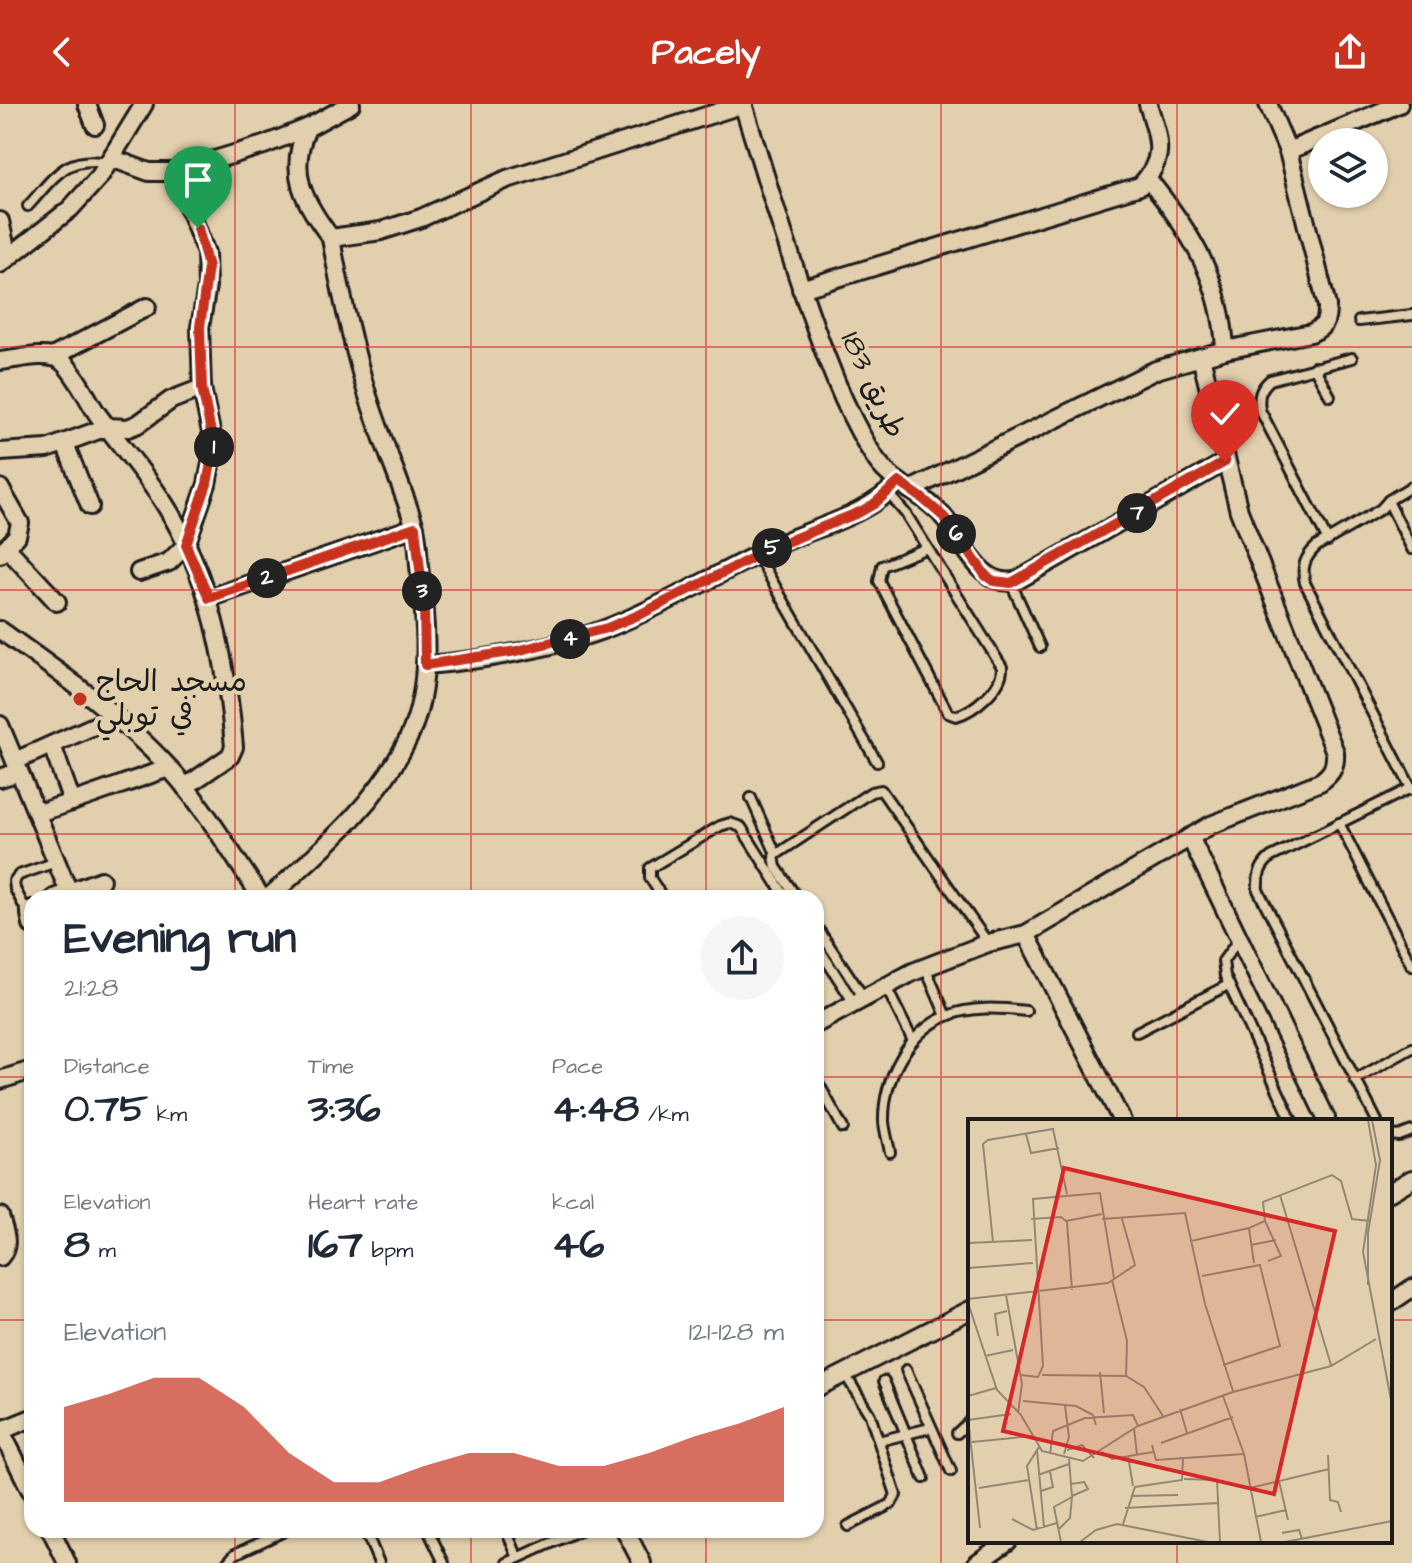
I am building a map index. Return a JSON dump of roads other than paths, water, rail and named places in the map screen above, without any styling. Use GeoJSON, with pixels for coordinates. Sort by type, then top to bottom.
{"type":"FeatureCollection","features":[{"type":"Feature","properties":{"kind":"street"},"geometry":{"type":"LineString","coordinates":[[87,104],[95,125]]}},
{"type":"Feature","properties":{"kind":"street"},"geometry":{"type":"LineString","coordinates":[[4,261],[70,209],[100,176],[144,104]]}},
{"type":"Feature","properties":{"kind":"street"},"geometry":{"type":"LineString","coordinates":[[109,160],[149,172],[175,172],[264,145],[307,128],[351,104]]}},
{"type":"Feature","properties":{"kind":"street"},"geometry":{"type":"LineString","coordinates":[[331,238],[381,231],[421,218],[507,179],[743,104]]}},
{"type":"Feature","properties":{"kind":"street","name":"طريق 183"},"geometry":{"type":"LineString","coordinates":[[743,104],[801,289],[858,429],[899,489],[944,517],[986,576],[994,581],[1011,583]]}},
{"type":"Feature","properties":{"kind":"street"},"geometry":{"type":"LineString","coordinates":[[801,289],[1140,186],[1158,160],[1159,148],[1148,104]]}},
{"type":"Feature","properties":{"kind":"street"},"geometry":{"type":"LineString","coordinates":[[425,665],[517,651],[607,628],[757,555],[860,512],[899,489],[1156,370],[1225,350],[1323,328],[1327,320],[1327,306],[1288,151],[1268,104]]}},
{"type":"Feature","properties":{"kind":"street"},"geometry":{"type":"LineString","coordinates":[[1288,151],[1399,104]]}},
{"type":"Feature","properties":{"kind":"street"},"geometry":{"type":"LineString","coordinates":[[277,890],[347,825],[390,771],[409,738],[420,702],[425,665],[424,603],[415,527],[363,380],[341,298],[331,238],[310,208],[299,182],[298,154],[307,128]]}},
{"type":"Feature","properties":{"kind":"street"},"geometry":{"type":"LineString","coordinates":[[139,572],[169,562],[186,545],[207,484],[214,447],[202,388],[200,327],[207,286],[206,253],[175,172]]}},
{"type":"Feature","properties":{"kind":"street"},"geometry":{"type":"LineString","coordinates":[[1147,178],[1187,232],[1212,281],[1224,319],[1225,350]]}},
{"type":"Feature","properties":{"kind":"street"},"geometry":{"type":"LineString","coordinates":[[0,222],[14,235],[31,241]]}},
{"type":"Feature","properties":{"kind":"street"},"geometry":{"type":"LineString","coordinates":[[0,222],[4,261]]}},
{"type":"Feature","properties":{"kind":"street"},"geometry":{"type":"LineString","coordinates":[[0,361],[52,357],[147,307]]}},
{"type":"Feature","properties":{"kind":"street"},"geometry":{"type":"LineString","coordinates":[[52,357],[64,364],[164,504],[209,598],[234,747],[230,756],[185,787]]}},
{"type":"Feature","properties":{"kind":"street"},"geometry":{"type":"LineString","coordinates":[[824,1020],[925,967],[988,943],[1026,934],[1190,837],[1329,777],[1336,760],[1335,752],[1239,511],[1201,357]]}},
{"type":"Feature","properties":{"kind":"street"},"geometry":{"type":"LineString","coordinates":[[0,452],[28,452],[65,444],[107,427],[118,429],[138,424],[171,400],[202,388]]}},
{"type":"Feature","properties":{"kind":"street"},"geometry":{"type":"LineString","coordinates":[[65,444],[90,506]]}},
{"type":"Feature","properties":{"kind":"street"},"geometry":{"type":"LineString","coordinates":[[1011,583],[1225,462]]}},
{"type":"Feature","properties":{"kind":"street"},"geometry":{"type":"LineString","coordinates":[[0,488],[20,523],[17,536],[3,550],[57,602]]}},
{"type":"Feature","properties":{"kind":"street"},"geometry":{"type":"LineString","coordinates":[[209,598],[415,527]]}},
{"type":"Feature","properties":{"kind":"street"},"geometry":{"type":"LineString","coordinates":[[3,637],[114,717],[169,768],[256,890]]}},
{"type":"Feature","properties":{"kind":"street"},"geometry":{"type":"LineString","coordinates":[[0,778],[52,745],[114,717]]}},
{"type":"Feature","properties":{"kind":"street"},"geometry":{"type":"LineString","coordinates":[[0,725],[57,862],[61,890]]}},
{"type":"Feature","properties":{"kind":"street"},"geometry":{"type":"LineString","coordinates":[[52,745],[72,802]]}},
{"type":"Feature","properties":{"kind":"street"},"geometry":{"type":"LineString","coordinates":[[37,813],[169,768]]}},
{"type":"Feature","properties":{"kind":"street"},"geometry":{"type":"LineString","coordinates":[[1190,837],[1322,1119]]}},
{"type":"Feature","properties":{"kind":"street"},"geometry":{"type":"LineString","coordinates":[[75,890],[101,880]]}},
{"type":"Feature","properties":{"kind":"street"},"geometry":{"type":"LineString","coordinates":[[1026,934],[1121,1119]]}},
{"type":"Feature","properties":{"kind":"street"},"geometry":{"type":"LineString","coordinates":[[0,1080],[24,1072]]}},
{"type":"Feature","properties":{"kind":"street"},"geometry":{"type":"LineString","coordinates":[[1392,1191],[1412,1179]]}},
{"type":"Feature","properties":{"kind":"street"},"geometry":{"type":"LineString","coordinates":[[0,1216],[7,1242],[5,1252],[0,1257]]}},
{"type":"Feature","properties":{"kind":"street"},"geometry":{"type":"LineString","coordinates":[[1392,1302],[1412,1288]]}},
{"type":"Feature","properties":{"kind":"street"},"geometry":{"type":"LineString","coordinates":[[824,1384],[968,1311]]}},
{"type":"Feature","properties":{"kind":"street"},"geometry":{"type":"LineString","coordinates":[[24,1421],[1,1431],[24,1477]]}},
{"type":"Feature","properties":{"kind":"street"},"geometry":{"type":"LineString","coordinates":[[55,1538],[67,1563]]}},
{"type":"Feature","properties":{"kind":"street"},"geometry":{"type":"LineString","coordinates":[[629,1538],[642,1563]]}},
{"type":"Feature","properties":{"kind":"street"},"geometry":{"type":"LineString","coordinates":[[977,1563],[1005,1543]]}},
{"type":"Feature","properties":{"kind":"lane"},"geometry":{"type":"LineString","coordinates":[[28,206],[66,166],[80,161],[109,160]]}},
{"type":"Feature","properties":{"kind":"lane"},"geometry":{"type":"LineString","coordinates":[[1359,321],[1412,315]]}},
{"type":"Feature","properties":{"kind":"lane"},"geometry":{"type":"LineString","coordinates":[[1328,541],[1260,410],[1259,398],[1262,388],[1270,380],[1352,358]]}},
{"type":"Feature","properties":{"kind":"lane"},"geometry":{"type":"LineString","coordinates":[[1314,367],[1330,396]]}},
{"type":"Feature","properties":{"kind":"lane"},"geometry":{"type":"LineString","coordinates":[[1376,1119],[1258,890],[1257,881],[1264,863],[1271,857],[1411,790],[1302,573],[1309,553],[1412,486]]}},
{"type":"Feature","properties":{"kind":"lane"},"geometry":{"type":"LineString","coordinates":[[899,489],[906,514],[1002,667],[1003,674],[997,685],[967,713],[954,717],[948,713],[879,581],[882,566],[927,548]]}},
{"type":"Feature","properties":{"kind":"lane"},"geometry":{"type":"LineString","coordinates":[[1388,501],[1412,549]]}},
{"type":"Feature","properties":{"kind":"lane"},"geometry":{"type":"LineString","coordinates":[[757,555],[877,762]]}},
{"type":"Feature","properties":{"kind":"lane"},"geometry":{"type":"LineString","coordinates":[[1011,583],[1040,647]]}},
{"type":"Feature","properties":{"kind":"lane"},"geometry":{"type":"LineString","coordinates":[[776,854],[871,792],[881,790],[988,943]]}},
{"type":"Feature","properties":{"kind":"lane"},"geometry":{"type":"LineString","coordinates":[[751,798],[776,854],[775,864],[792,890]]}},
{"type":"Feature","properties":{"kind":"lane"},"geometry":{"type":"LineString","coordinates":[[658,890],[648,873],[653,864],[730,823],[741,827],[781,890]]}},
{"type":"Feature","properties":{"kind":"lane"},"geometry":{"type":"LineString","coordinates":[[1339,823],[1412,966]]}},
{"type":"Feature","properties":{"kind":"lane"},"geometry":{"type":"LineString","coordinates":[[24,905],[14,881],[19,875],[57,862]]}},
{"type":"Feature","properties":{"kind":"lane"},"geometry":{"type":"LineString","coordinates":[[1239,939],[1223,961],[1228,985],[1291,1119]]}},
{"type":"Feature","properties":{"kind":"lane"},"geometry":{"type":"LineString","coordinates":[[824,940],[859,1001]]}},
{"type":"Feature","properties":{"kind":"lane"},"geometry":{"type":"LineString","coordinates":[[824,955],[859,1001]]}},
{"type":"Feature","properties":{"kind":"lane"},"geometry":{"type":"LineString","coordinates":[[925,967],[946,1016]]}},
{"type":"Feature","properties":{"kind":"lane"},"geometry":{"type":"LineString","coordinates":[[1137,1032],[1228,985]]}},
{"type":"Feature","properties":{"kind":"lane"},"geometry":{"type":"LineString","coordinates":[[886,986],[913,1041]]}},
{"type":"Feature","properties":{"kind":"lane"},"geometry":{"type":"LineString","coordinates":[[890,1152],[884,1123],[887,1093],[896,1066],[913,1041],[946,1016],[973,1010],[1026,1011]]}},
{"type":"Feature","properties":{"kind":"lane"},"geometry":{"type":"LineString","coordinates":[[1355,1080],[1412,1048]]}},
{"type":"Feature","properties":{"kind":"lane"},"geometry":{"type":"LineString","coordinates":[[824,1094],[843,1128]]}},
{"type":"Feature","properties":{"kind":"lane"},"geometry":{"type":"LineString","coordinates":[[1392,1135],[1412,1131]]}},
{"type":"Feature","properties":{"kind":"lane"},"geometry":{"type":"LineString","coordinates":[[906,1370],[951,1471]]}},
{"type":"Feature","properties":{"kind":"lane"},"geometry":{"type":"LineString","coordinates":[[844,1373],[864,1403],[894,1485],[895,1498],[888,1506],[848,1526]]}},
{"type":"Feature","properties":{"kind":"lane"},"geometry":{"type":"LineString","coordinates":[[884,1381],[924,1478]]}},
{"type":"Feature","properties":{"kind":"lane"},"geometry":{"type":"LineString","coordinates":[[957,1433],[968,1423]]}},
{"type":"Feature","properties":{"kind":"lane"},"geometry":{"type":"LineString","coordinates":[[879,1441],[930,1428]]}},
{"type":"Feature","properties":{"kind":"lane"},"geometry":{"type":"LineString","coordinates":[[227,1563],[235,1554],[270,1538]]}},
{"type":"Feature","properties":{"kind":"lane"},"geometry":{"type":"LineString","coordinates":[[368,1538],[379,1563]]}},
{"type":"Feature","properties":{"kind":"lane"},"geometry":{"type":"LineString","coordinates":[[432,1538],[444,1563]]}},
{"type":"Feature","properties":{"kind":"lane"},"geometry":{"type":"LineString","coordinates":[[509,1538],[518,1558]]}},
{"type":"Feature","properties":{"kind":"lane"},"geometry":{"type":"LineString","coordinates":[[507,1563],[562,1538]]}},
{"type":"Feature","properties":{"kind":"place","name":"مسجد الحاج في توبلي"},"geometry":{"type":"Point","coordinates":[80,699]}}]}
